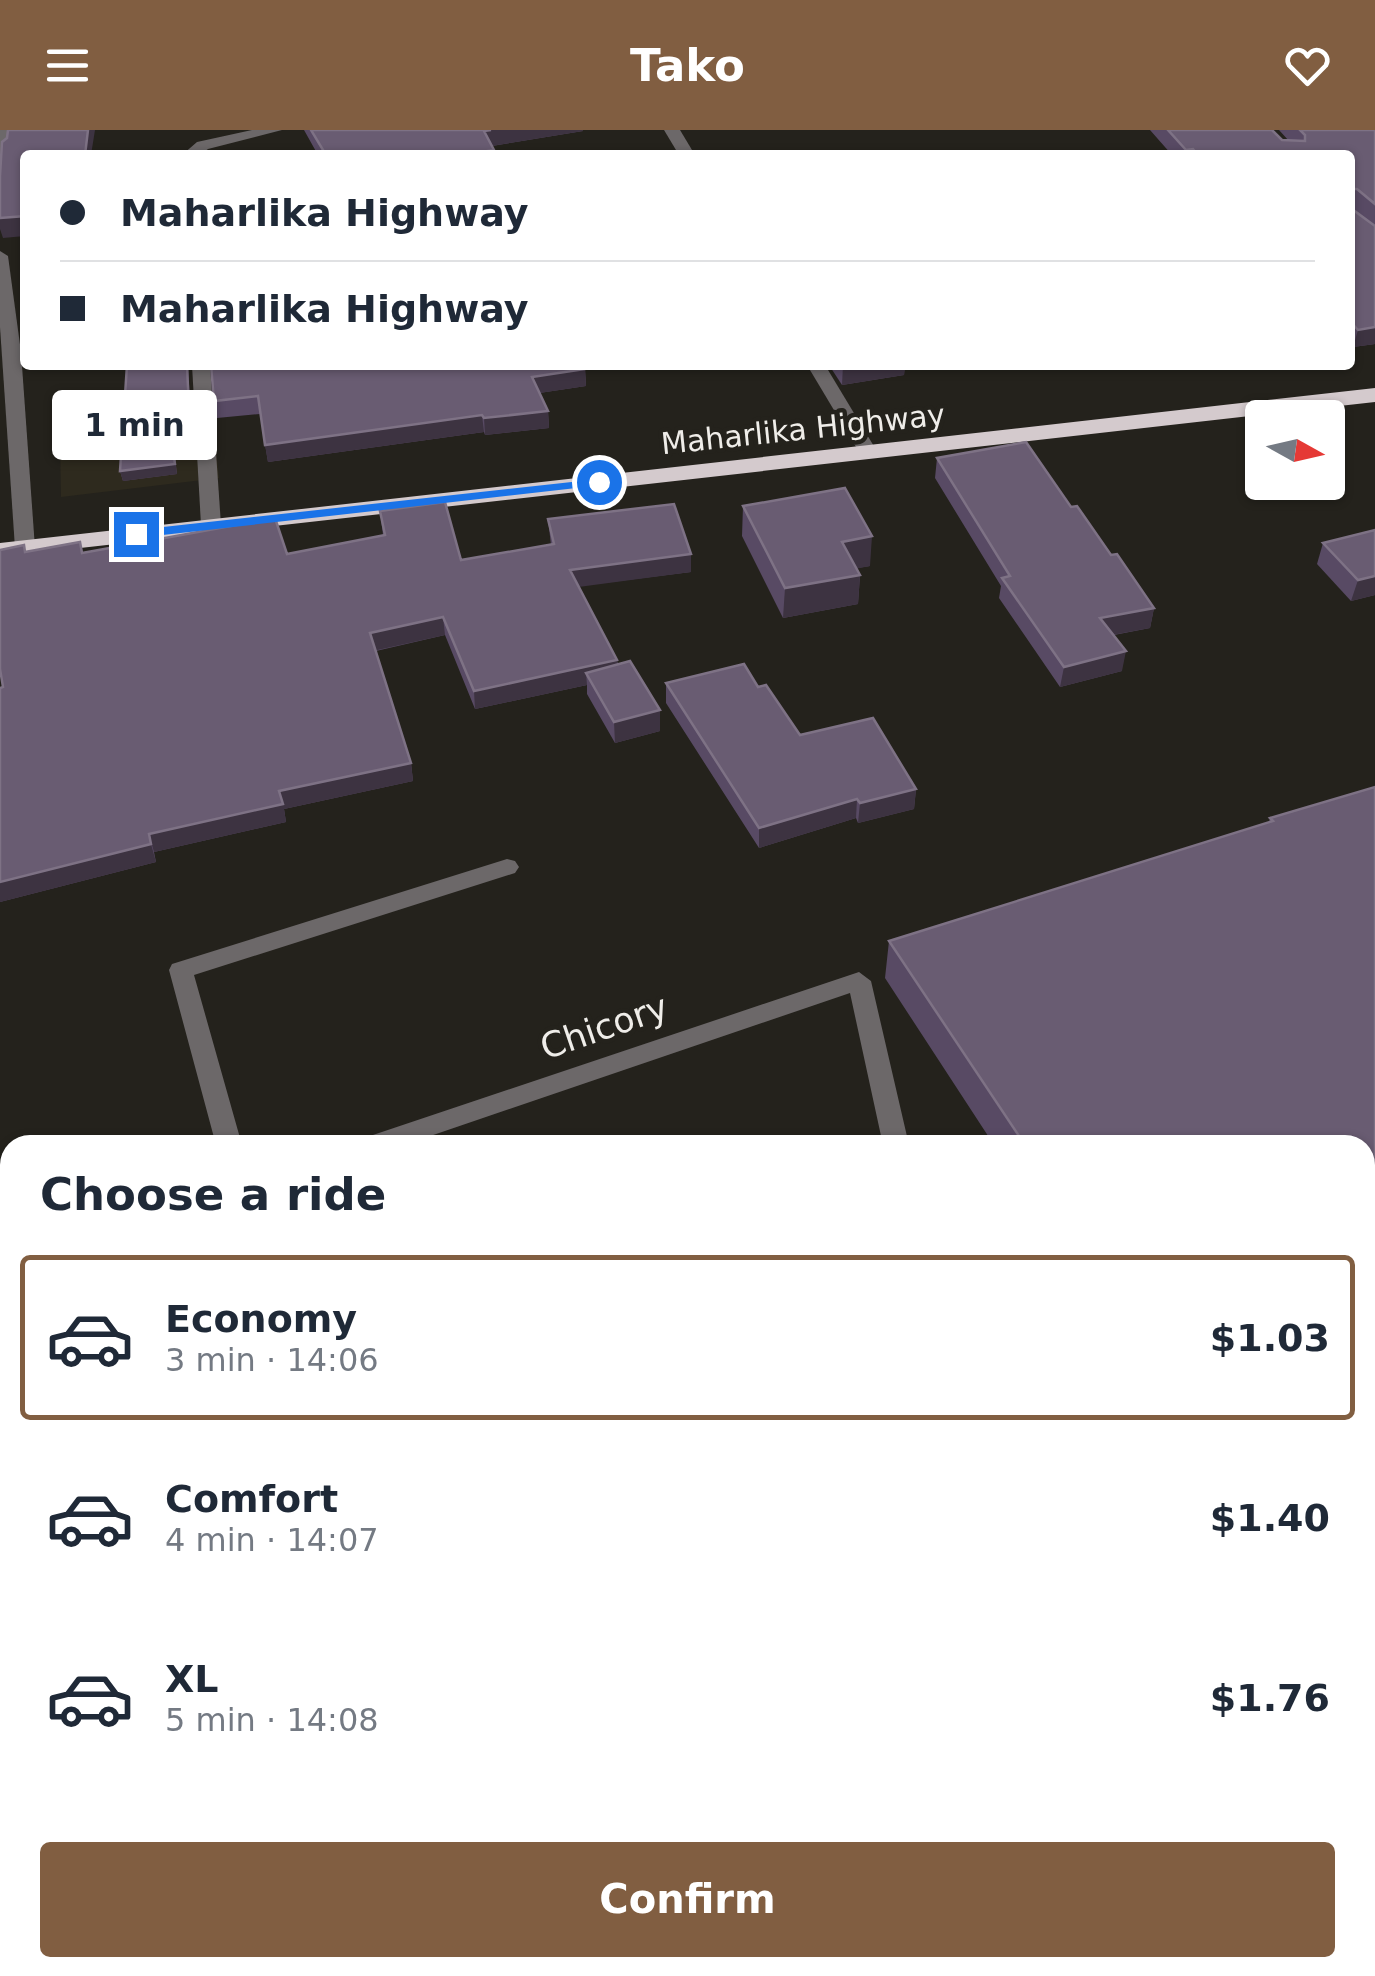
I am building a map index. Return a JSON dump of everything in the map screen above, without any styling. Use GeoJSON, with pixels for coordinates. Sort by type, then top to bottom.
{"type":"FeatureCollection","features":[{"type":"Feature","properties":{"kind":"highway","name":"Maharlika Highway"},"geometry":{"type":"LineString","coordinates":[[0,550],[1375,395]]}},
{"type":"Feature","properties":{"kind":"street"},"geometry":{"type":"LineString","coordinates":[[0,157],[5,130]]}},
{"type":"Feature","properties":{"kind":"street"},"geometry":{"type":"LineString","coordinates":[[196,150],[203,145],[274,130]]}},
{"type":"Feature","properties":{"kind":"street"},"geometry":{"type":"LineString","coordinates":[[0,256],[12,352],[25,548]]}},
{"type":"Feature","properties":{"kind":"street"},"geometry":{"type":"LineString","coordinates":[[201,370],[211,525]]}},
{"type":"Feature","properties":{"kind":"street"},"geometry":{"type":"LineString","coordinates":[[819,370],[869,452]]}},
{"type":"Feature","properties":{"kind":"street"},"geometry":{"type":"LineString","coordinates":[[225,1135],[181,970],[506,866]]}},
{"type":"Feature","properties":{"kind":"street","name":"Chicory"},"geometry":{"type":"LineString","coordinates":[[403,1135],[859,981],[894,1135]]}},
{"type":"Feature","properties":{"kind":"shaded area"},"geometry":{"type":"Polygon","coordinates":[[[213,421],[219,478],[61,497],[60,439],[213,421]]]}},
{"type":"Feature","properties":{"kind":"building"},"geometry":{"type":"Polygon","coordinates":[[[8,130],[88,130],[86,150],[20,150],[20,216],[0,218],[2,142],[8,130]]]}},
{"type":"Feature","properties":{"kind":"building"},"geometry":{"type":"Polygon","coordinates":[[[311,130],[491,130],[484,131],[494,150],[323,150],[311,130]]]}},
{"type":"Feature","properties":{"kind":"building"},"geometry":{"type":"Polygon","coordinates":[[[1168,130],[1272,130],[1282,140],[1305,141],[1300,130],[1375,130],[1375,204],[1355,189],[1355,150],[1186,150],[1168,130]]]}},
{"type":"Feature","properties":{"kind":"building"},"geometry":{"type":"Polygon","coordinates":[[[1355,211],[1375,226],[1375,327],[1358,330],[1355,211]]]}},
{"type":"Feature","properties":{"kind":"building"},"geometry":{"type":"Polygon","coordinates":[[[127,370],[187,370],[189,410],[168,413],[175,464],[120,471],[127,370]]]}},
{"type":"Feature","properties":{"kind":"building"},"geometry":{"type":"Polygon","coordinates":[[[211,370],[578,370],[532,377],[548,411],[484,418],[482,415],[265,445],[258,396],[214,401],[211,370]]]}},
{"type":"Feature","properties":{"kind":"building"},"geometry":{"type":"Polygon","coordinates":[[[1026,442],[1071,507],[1077,506],[1111,555],[1117,554],[1154,608],[1100,618],[1126,651],[1064,667],[1002,578],[1010,576],[937,458],[1026,442]]]}},
{"type":"Feature","properties":{"kind":"building"},"geometry":{"type":"Polygon","coordinates":[[[845,488],[872,536],[842,542],[860,575],[785,588],[743,506],[845,488]]]}},
{"type":"Feature","properties":{"kind":"building"},"geometry":{"type":"Polygon","coordinates":[[[445,502],[461,560],[554,544],[548,519],[674,504],[691,554],[570,570],[617,660],[474,691],[443,617],[370,633],[411,763],[279,791],[283,804],[149,834],[151,844],[0,882],[0,550],[24,545],[25,552],[80,542],[82,553],[275,518],[287,554],[385,535],[380,511],[445,502]]]}},
{"type":"Feature","properties":{"kind":"building"},"geometry":{"type":"Polygon","coordinates":[[[1375,530],[1375,576],[1358,580],[1323,543],[1375,530]]]}},
{"type":"Feature","properties":{"kind":"building"},"geometry":{"type":"Polygon","coordinates":[[[630,661],[660,710],[614,722],[586,673],[630,661]]]}},
{"type":"Feature","properties":{"kind":"building"},"geometry":{"type":"Polygon","coordinates":[[[744,664],[758,687],[766,685],[800,735],[873,718],[916,789],[860,803],[857,799],[759,828],[666,683],[744,664]]]}},
{"type":"Feature","properties":{"kind":"building"},"geometry":{"type":"Polygon","coordinates":[[[1375,787],[1375,1135],[1018,1135],[889,941],[1273,821],[1270,818],[1375,787]]]}},
{"type":"Feature","properties":{"kind":"route"},"geometry":{"type":"LineString","coordinates":[[136,534],[599,482]]}}]}
